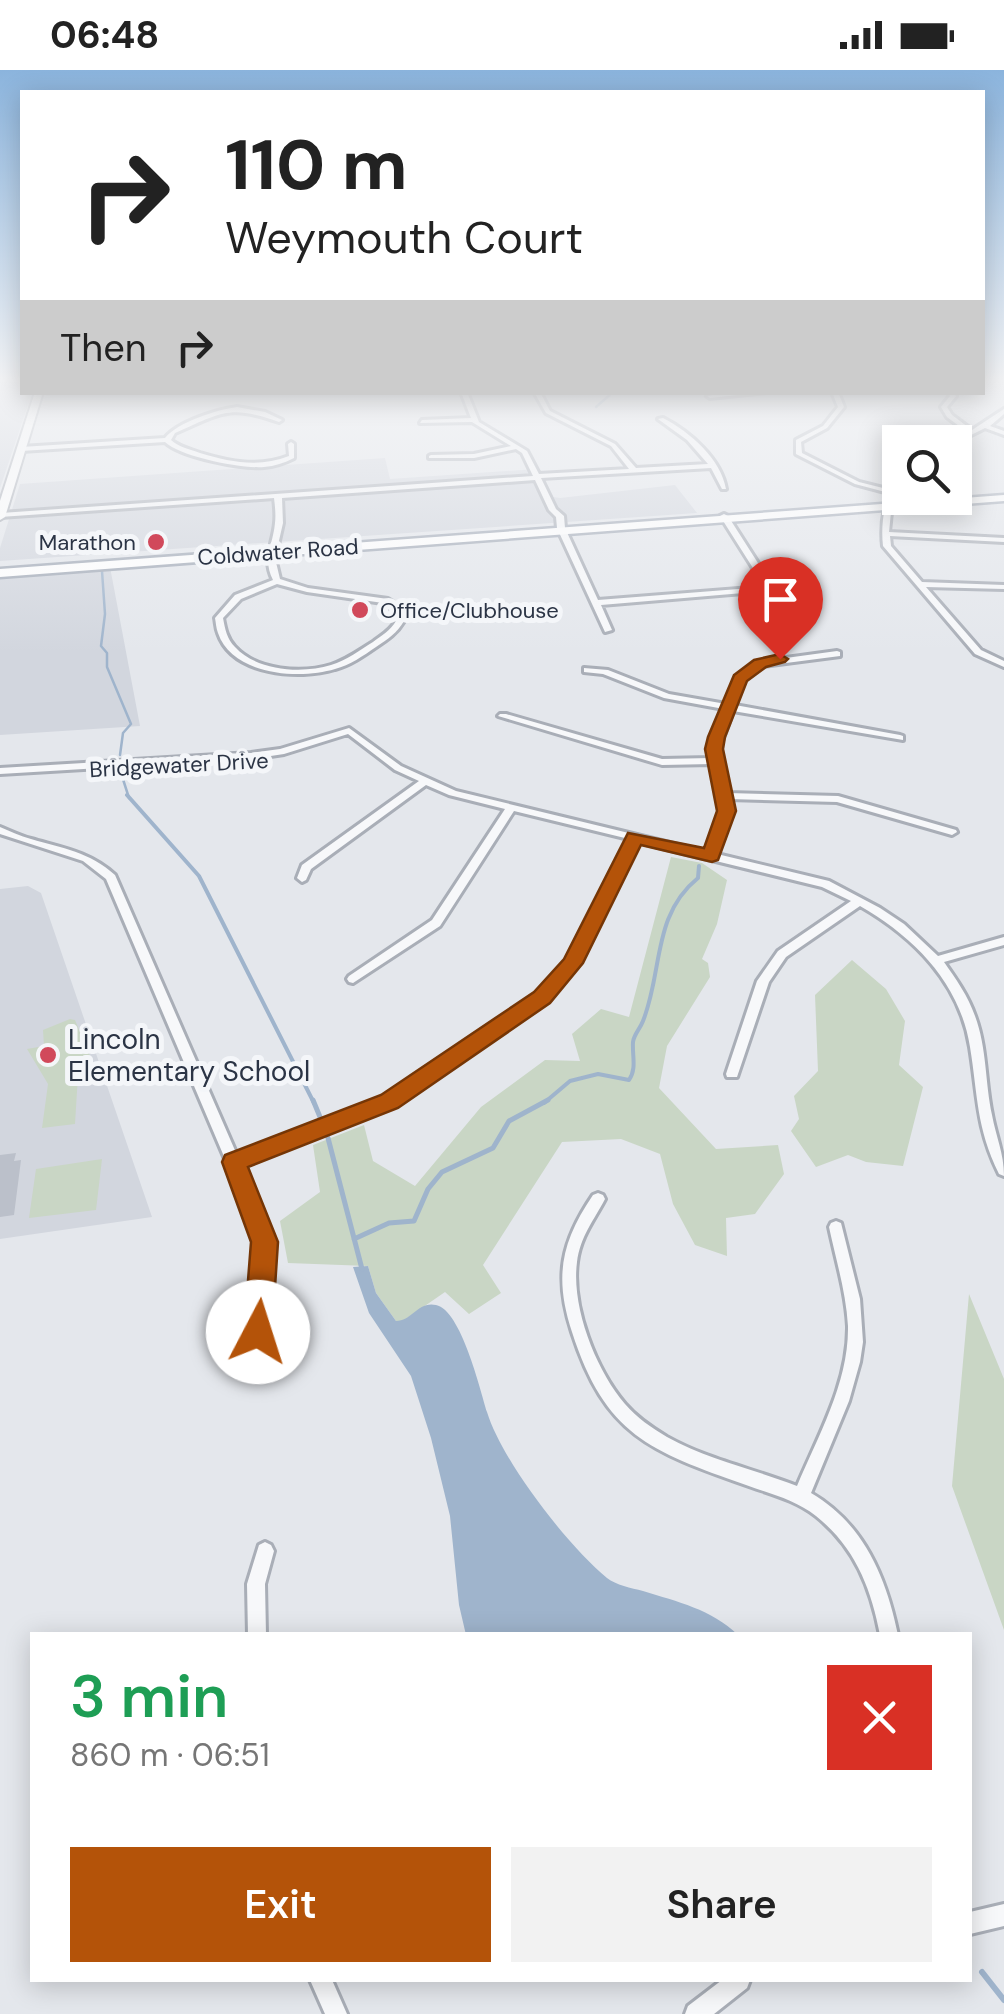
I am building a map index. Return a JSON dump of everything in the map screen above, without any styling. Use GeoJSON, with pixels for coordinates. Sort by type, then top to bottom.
{"type":"FeatureCollection","features":[{"type":"Feature","properties":{"kind":"main road"},"geometry":{"type":"LineString","coordinates":[[0,516],[14,472]]}},
{"type":"Feature","properties":{"kind":"main road","name":"Coldwater Road"},"geometry":{"type":"LineString","coordinates":[[972,497],[1004,496]]}},
{"type":"Feature","properties":{"kind":"main road","name":"Coldwater Road"},"geometry":{"type":"LineString","coordinates":[[972,497],[1004,496]]}},
{"type":"Feature","properties":{"kind":"main road","name":"Coldwater Road"},"geometry":{"type":"LineString","coordinates":[[0,573],[882,501]]}},
{"type":"Feature","properties":{"kind":"main road","name":"Coldwater Road"},"geometry":{"type":"LineString","coordinates":[[0,566],[270,550]]}},
{"type":"Feature","properties":{"kind":"street"},"geometry":{"type":"LineString","coordinates":[[533,472],[552,510],[553,524],[608,630]]}},
{"type":"Feature","properties":{"kind":"street"},"geometry":{"type":"LineString","coordinates":[[0,516],[624,472]]}},
{"type":"Feature","properties":{"kind":"street"},"geometry":{"type":"LineString","coordinates":[[716,472],[724,488]]}},
{"type":"Feature","properties":{"kind":"street"},"geometry":{"type":"LineString","coordinates":[[834,472],[882,496]]}},
{"type":"Feature","properties":{"kind":"street"},"geometry":{"type":"LineString","coordinates":[[277,581],[238,597],[219,618],[219,628],[231,651],[252,663],[306,671],[333,668],[394,631],[398,614],[395,607],[372,597],[307,590],[277,581],[269,569],[270,550],[278,527],[278,496]]}},
{"type":"Feature","properties":{"kind":"street"},"geometry":{"type":"LineString","coordinates":[[888,515],[885,534],[888,546],[978,652],[1001,664]]}},
{"type":"Feature","properties":{"kind":"street"},"geometry":{"type":"LineString","coordinates":[[724,516],[792,621]]}},
{"type":"Feature","properties":{"kind":"street"},"geometry":{"type":"LineString","coordinates":[[885,534],[1004,540]]}},
{"type":"Feature","properties":{"kind":"street"},"geometry":{"type":"LineString","coordinates":[[919,584],[1004,587]]}},
{"type":"Feature","properties":{"kind":"street"},"geometry":{"type":"LineString","coordinates":[[596,604],[768,589]]}},
{"type":"Feature","properties":{"kind":"street"},"geometry":{"type":"LineString","coordinates":[[712,856],[725,822],[716,737],[740,678],[760,664],[837,654]]}},
{"type":"Feature","properties":{"kind":"street"},"geometry":{"type":"LineString","coordinates":[[587,670],[605,672],[668,696],[900,738]]}},
{"type":"Feature","properties":{"kind":"street"},"geometry":{"type":"LineString","coordinates":[[503,716],[662,762],[716,761]]}},
{"type":"Feature","properties":{"kind":"street","name":"Bridgewater Drive"},"geometry":{"type":"LineString","coordinates":[[0,774],[284,758],[352,733],[376,754],[424,782]]}},
{"type":"Feature","properties":{"kind":"street"},"geometry":{"type":"LineString","coordinates":[[302,878],[306,867],[424,782],[510,809],[825,884],[859,901],[938,960],[964,1000],[972,1022],[985,1128],[1004,1170]]}},
{"type":"Feature","properties":{"kind":"street"},"geometry":{"type":"LineString","coordinates":[[724,796],[838,799],[952,832]]}},
{"type":"Feature","properties":{"kind":"street"},"geometry":{"type":"LineString","coordinates":[[353,979],[436,924],[510,809]]}},
{"type":"Feature","properties":{"kind":"street"},"geometry":{"type":"LineString","coordinates":[[0,830],[13,838],[86,858],[102,866],[111,877],[234,1162],[264,1242],[258,1332]]}},
{"type":"Feature","properties":{"kind":"street"},"geometry":{"type":"LineString","coordinates":[[234,1162],[390,1102],[542,998],[573,963],[635,837]]}},
{"type":"Feature","properties":{"kind":"street"},"geometry":{"type":"LineString","coordinates":[[732,1074],[763,980],[782,954],[859,901]]}},
{"type":"Feature","properties":{"kind":"street"},"geometry":{"type":"LineString","coordinates":[[938,960],[1004,941]]}},
{"type":"Feature","properties":{"kind":"street"},"geometry":{"type":"LineString","coordinates":[[598,1199],[571,1246],[567,1275],[588,1362],[603,1394],[628,1421],[656,1441],[802,1497],[832,1519],[860,1550],[880,1591],[889,1632]]}},
{"type":"Feature","properties":{"kind":"street"},"geometry":{"type":"LineString","coordinates":[[802,1497],[848,1376],[855,1341],[836,1227]]}},
{"type":"Feature","properties":{"kind":"street"},"geometry":{"type":"LineString","coordinates":[[257,1632],[256,1584],[265,1551]]}},
{"type":"Feature","properties":{"kind":"street"},"geometry":{"type":"LineString","coordinates":[[972,1921],[1004,1916]]}},
{"type":"Feature","properties":{"kind":"street"},"geometry":{"type":"LineString","coordinates":[[321,1982],[336,2014]]}},
{"type":"Feature","properties":{"kind":"street"},"geometry":{"type":"LineString","coordinates":[[696,2014],[736,1982]]}},
{"type":"Feature","properties":{"kind":"shaded area"},"geometry":{"type":"Polygon","coordinates":[[[192,472],[388,472],[390,479],[539,472],[553,497],[560,498],[675,485],[697,513],[0,561],[0,548],[20,484],[192,472]]]}},
{"type":"Feature","properties":{"kind":"shaded area"},"geometry":{"type":"Polygon","coordinates":[[[110,567],[140,726],[0,735],[0,576],[110,567]]]}},
{"type":"Feature","properties":{"kind":"shaded area","name":"Lincoln Elementary School"},"geometry":{"type":"Polygon","coordinates":[[[28,886],[41,893],[152,1217],[0,1239],[0,889],[28,886]]]}},
{"type":"Feature","properties":{"kind":"green space"},"geometry":{"type":"Polygon","coordinates":[[[671,857],[702,863],[727,880],[717,924],[702,959],[708,963],[710,977],[667,1046],[659,1088],[716,1149],[778,1145],[784,1174],[755,1214],[726,1218],[727,1256],[695,1245],[673,1204],[660,1154],[621,1139],[562,1142],[483,1265],[501,1293],[469,1314],[445,1292],[403,1321],[396,1321],[376,1293],[368,1266],[288,1263],[280,1221],[320,1192],[313,1145],[364,1125],[373,1161],[415,1186],[481,1107],[545,1060],[580,1061],[572,1034],[601,1009],[629,1017],[671,857]]]}},
{"type":"Feature","properties":{"kind":"green space"},"geometry":{"type":"Polygon","coordinates":[[[852,960],[886,989],[905,1021],[899,1065],[923,1087],[903,1166],[866,1162],[848,1155],[816,1167],[791,1131],[799,1119],[794,1096],[818,1071],[815,995],[852,960]]]}},
{"type":"Feature","properties":{"kind":"green space"},"geometry":{"type":"Polygon","coordinates":[[[75,1020],[93,1063],[90,1070],[78,1075],[75,1124],[42,1128],[48,1084],[27,1049],[44,1046],[43,1030],[75,1020]]]}},
{"type":"Feature","properties":{"kind":"green space"},"geometry":{"type":"Polygon","coordinates":[[[102,1159],[96,1210],[29,1218],[36,1169],[102,1159]]]}},
{"type":"Feature","properties":{"kind":"green space"},"geometry":{"type":"Polygon","coordinates":[[[969,1294],[1004,1379],[1004,1630],[952,1486],[969,1294]]]}},
{"type":"Feature","properties":{"kind":"water"},"geometry":{"type":"Polygon","coordinates":[[[368,1266],[376,1293],[396,1321],[420,1308],[436,1305],[454,1321],[506,1454],[555,1524],[591,1563],[615,1583],[694,1607],[735,1632],[465,1632],[450,1516],[431,1438],[411,1376],[369,1313],[353,1267],[368,1266]]]}},
{"type":"Feature","properties":{"kind":"building"},"geometry":{"type":"Polygon","coordinates":[[[16,1153],[14,1161],[21,1160],[14,1215],[0,1217],[0,1155],[16,1153]]]}},
{"type":"Feature","properties":{"kind":"waterway"},"geometry":{"type":"LineString","coordinates":[[102,571],[105,614],[101,646],[107,653],[107,667],[131,724],[123,733],[120,755]]}},
{"type":"Feature","properties":{"kind":"waterway"},"geometry":{"type":"LineString","coordinates":[[121,773],[129,797]]}},
{"type":"Feature","properties":{"kind":"waterway"},"geometry":{"type":"LineString","coordinates":[[129,797],[199,876],[314,1103]]}},
{"type":"Feature","properties":{"kind":"waterway"},"geometry":{"type":"LineString","coordinates":[[547,1101],[570,1081],[598,1074],[629,1080],[634,1066],[634,1039],[649,1002],[666,926],[683,893],[698,878],[699,866]]}},
{"type":"Feature","properties":{"kind":"waterway"},"geometry":{"type":"LineString","coordinates":[[313,1100],[320,1117]]}},
{"type":"Feature","properties":{"kind":"waterway"},"geometry":{"type":"LineString","coordinates":[[354,1239],[389,1223],[414,1221],[428,1189],[442,1172],[493,1148],[509,1121],[547,1101]]}},
{"type":"Feature","properties":{"kind":"waterway"},"geometry":{"type":"LineString","coordinates":[[328,1138],[354,1239]]}},
{"type":"Feature","properties":{"kind":"waterway"},"geometry":{"type":"LineString","coordinates":[[354,1239],[362,1269]]}},
{"type":"Feature","properties":{"kind":"waterway"},"geometry":{"type":"LineString","coordinates":[[982,1972],[1004,2000]]}},
{"type":"Feature","properties":{"kind":"place","name":"Marathon"},"geometry":{"type":"Point","coordinates":[156,542]}},
{"type":"Feature","properties":{"kind":"place","name":"Office/Clubhouse"},"geometry":{"type":"Point","coordinates":[360,610]}},
{"type":"Feature","properties":{"kind":"place","name":"Lincoln Elementary School"},"geometry":{"type":"Point","coordinates":[48,1055]}},
{"type":"Feature","properties":{"kind":"route"},"geometry":{"type":"LineString","coordinates":[[258,1332],[264,1242],[234,1162],[390,1102],[542,998],[573,963],[635,837],[712,856],[726,811],[714,749],[716,737],[740,678],[760,664],[780,659]]}}]}
